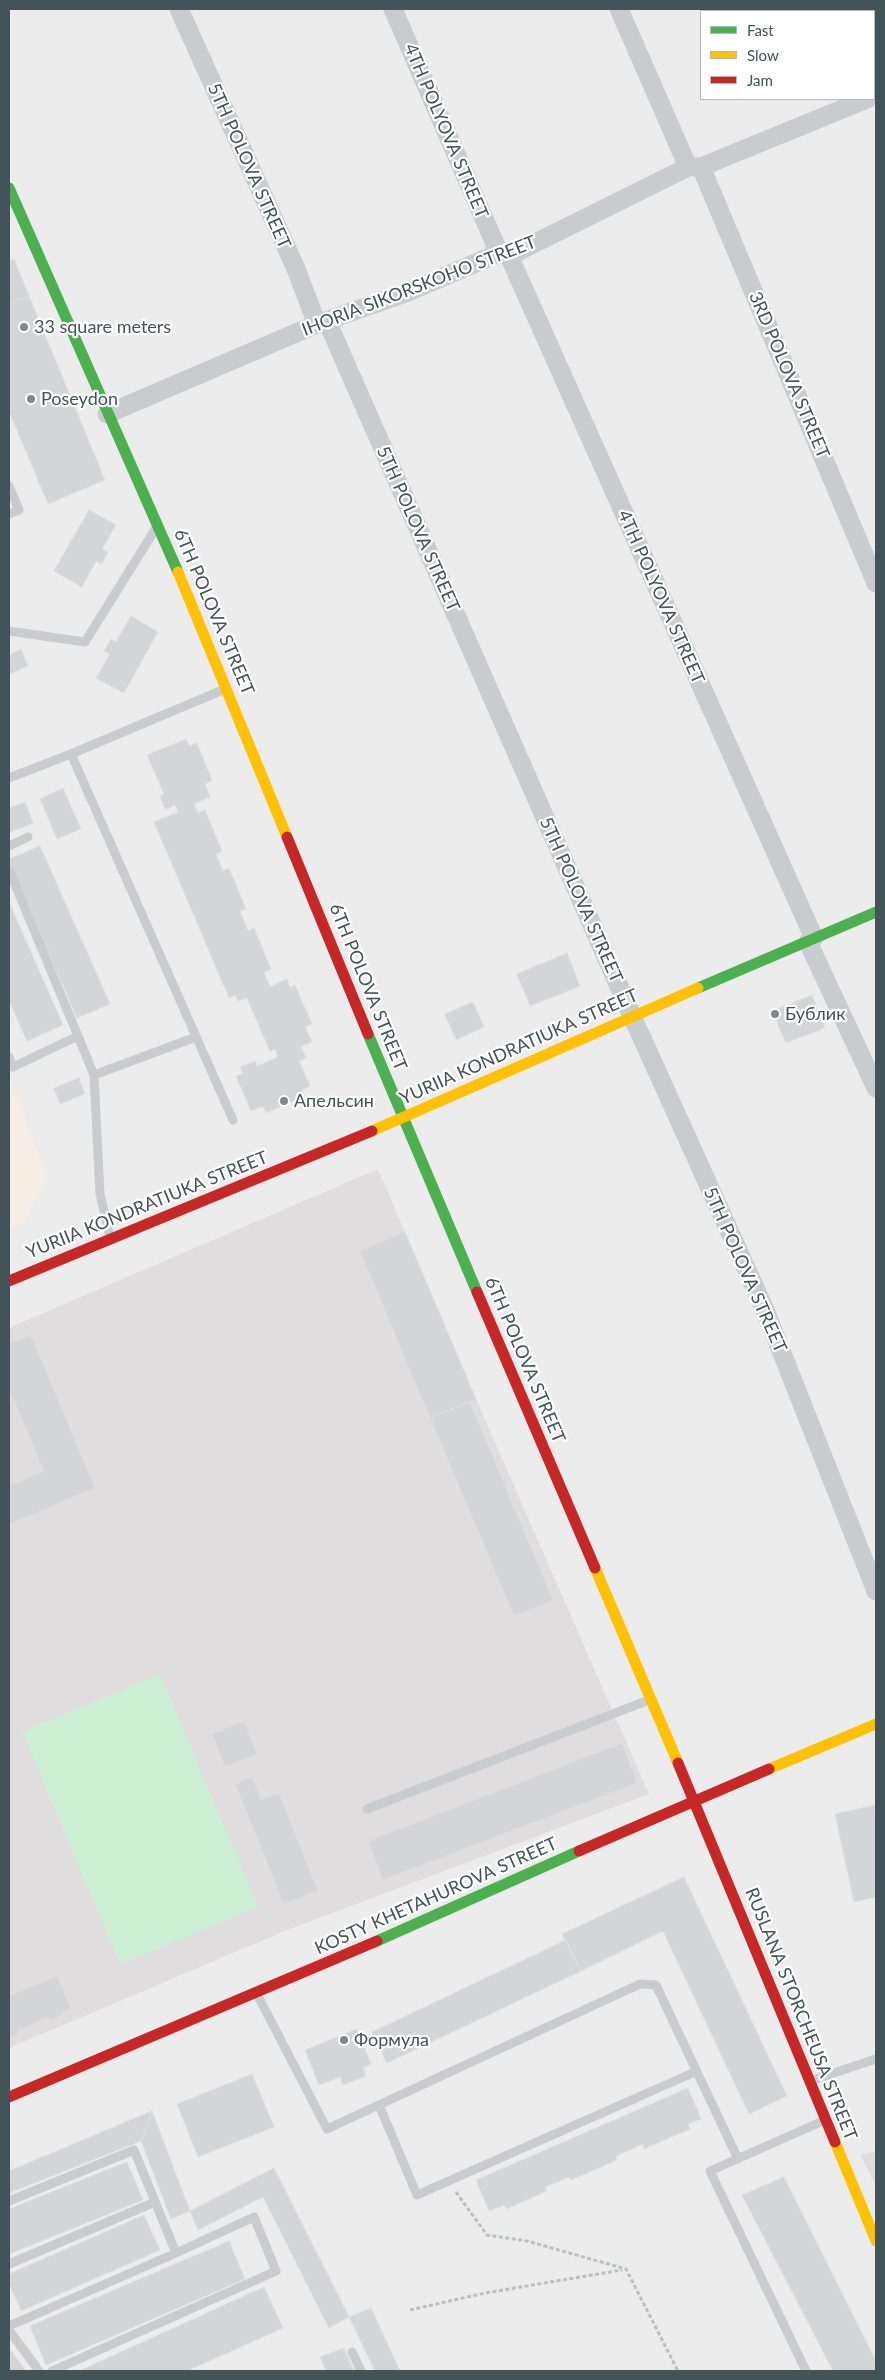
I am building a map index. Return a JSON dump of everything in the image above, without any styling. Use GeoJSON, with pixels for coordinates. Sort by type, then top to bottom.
{"type":"FeatureCollection","features":[{"type":"Feature","properties":{"kind":"street","name":"5TH POLOVA STREET"},"geometry":{"type":"LineString","coordinates":[[179,9],[296,269],[322,322],[765,1310],[876,1591]]}},
{"type":"Feature","properties":{"kind":"street","name":"4TH POLYOVA STREET"},"geometry":{"type":"LineString","coordinates":[[393,9],[876,1088]]}},
{"type":"Feature","properties":{"kind":"street","name":"3RD POLOVA STREET"},"geometry":{"type":"LineString","coordinates":[[619,9],[694,167],[876,583]]}},
{"type":"Feature","properties":{"kind":"street","name":"IHORIA SIKORSKOHO STREET"},"geometry":{"type":"LineString","coordinates":[[107,414],[322,322],[408,292],[504,255],[694,167],[864,100]]}},
{"type":"Feature","properties":{"kind":"street","name":"6TH POLOVA STREET"},"geometry":{"type":"LineString","coordinates":[[9,188],[107,414],[158,524],[403,1118],[694,1800]]}},
{"type":"Feature","properties":{"kind":"street","name":"YURIIA KONDRATIUKA STREET"},"geometry":{"type":"LineString","coordinates":[[9,1281],[403,1118],[632,1016],[876,912]]}},
{"type":"Feature","properties":{"kind":"street","name":"KOSTY KHETAHUROVA STREET"},"geometry":{"type":"LineString","coordinates":[[9,2097],[358,1950],[694,1800],[876,1724]]}},
{"type":"Feature","properties":{"kind":"street","name":"RUSLANA STORCHEUSA STREET"},"geometry":{"type":"LineString","coordinates":[[694,1800],[876,2241]]}},
{"type":"Feature","properties":{"kind":"lane"},"geometry":{"type":"LineString","coordinates":[[9,486],[19,510],[9,514]]}},
{"type":"Feature","properties":{"kind":"lane"},"geometry":{"type":"LineString","coordinates":[[9,631],[85,642],[158,524]]}},
{"type":"Feature","properties":{"kind":"lane"},"geometry":{"type":"LineString","coordinates":[[9,778],[227,688]]}},
{"type":"Feature","properties":{"kind":"lane"},"geometry":{"type":"LineString","coordinates":[[71,754],[232,1120]]}},
{"type":"Feature","properties":{"kind":"lane"},"geometry":{"type":"LineString","coordinates":[[9,846],[28,837]]}},
{"type":"Feature","properties":{"kind":"lane"},"geometry":{"type":"LineString","coordinates":[[9,870],[94,1075],[100,1194],[111,1240]]}},
{"type":"Feature","properties":{"kind":"lane"},"geometry":{"type":"LineString","coordinates":[[9,1057],[13,1067],[78,1036]]}},
{"type":"Feature","properties":{"kind":"lane"},"geometry":{"type":"LineString","coordinates":[[94,1075],[196,1037]]}},
{"type":"Feature","properties":{"kind":"lane"},"geometry":{"type":"LineString","coordinates":[[367,1810],[651,1700]]}},
{"type":"Feature","properties":{"kind":"lane"},"geometry":{"type":"LineString","coordinates":[[256,1993],[327,2130],[640,1984],[656,1985],[738,2159]]}},
{"type":"Feature","properties":{"kind":"lane"},"geometry":{"type":"LineString","coordinates":[[810,2081],[876,2059]]}},
{"type":"Feature","properties":{"kind":"lane"},"geometry":{"type":"LineString","coordinates":[[379,2105],[417,2195],[697,2071]]}},
{"type":"Feature","properties":{"kind":"lane"},"geometry":{"type":"LineString","coordinates":[[806,2371],[710,2171],[826,2120]]}},
{"type":"Feature","properties":{"kind":"lane"},"geometry":{"type":"LineString","coordinates":[[9,2201],[134,2150],[176,2253]]}},
{"type":"Feature","properties":{"kind":"lane"},"geometry":{"type":"LineString","coordinates":[[9,2264],[155,2202]]}},
{"type":"Feature","properties":{"kind":"lane"},"geometry":{"type":"LineString","coordinates":[[39,2371],[9,2328],[254,2217],[276,2271],[52,2371]]}},
{"type":"Feature","properties":{"kind":"lane"},"geometry":{"type":"LineString","coordinates":[[352,2352],[361,2371]]}},
{"type":"Feature","properties":{"kind":"path"},"geometry":{"type":"LineString","coordinates":[[448,2181],[487,2235],[527,2241],[626,2269],[678,2371]]}},
{"type":"Feature","properties":{"kind":"path"},"geometry":{"type":"LineString","coordinates":[[410,2310],[485,2293],[626,2269]]}},
{"type":"Feature","properties":{"kind":"shaded area"},"geometry":{"type":"Polygon","coordinates":[[[9,1074],[47,1178],[23,1223],[9,1228],[9,1074]]]}},
{"type":"Feature","properties":{"kind":"shaded area"},"geometry":{"type":"Polygon","coordinates":[[[378,1169],[476,1399],[649,1794],[287,1930],[9,2048],[9,1328],[378,1169]]]}},
{"type":"Feature","properties":{"kind":"shaded area"},"geometry":{"type":"Polygon","coordinates":[[[876,2151],[876,2187],[861,2155],[876,2151]]]}},
{"type":"Feature","properties":{"kind":"green space"},"geometry":{"type":"Polygon","coordinates":[[[160,1674],[258,1907],[120,1964],[22,1732],[160,1674]]]}},
{"type":"Feature","properties":{"kind":"building"},"geometry":{"type":"Polygon","coordinates":[[[14,259],[29,296],[9,304],[9,261],[14,259]]]}},
{"type":"Feature","properties":{"kind":"building"},"geometry":{"type":"Polygon","coordinates":[[[29,296],[105,480],[48,504],[9,411],[9,304],[29,296]]]}},
{"type":"Feature","properties":{"kind":"building"},"geometry":{"type":"Polygon","coordinates":[[[89,510],[116,525],[102,549],[108,552],[102,564],[96,561],[82,587],[54,571],[89,510]]]}},
{"type":"Feature","properties":{"kind":"building"},"geometry":{"type":"Polygon","coordinates":[[[131,616],[158,632],[124,693],[96,678],[110,654],[104,651],[111,639],[116,642],[131,616]]]}},
{"type":"Feature","properties":{"kind":"building"},"geometry":{"type":"Polygon","coordinates":[[[21,649],[28,666],[9,674],[9,655],[21,649]]]}},
{"type":"Feature","properties":{"kind":"building"},"geometry":{"type":"Polygon","coordinates":[[[186,739],[190,746],[197,743],[212,781],[205,784],[210,797],[194,804],[198,813],[205,810],[222,851],[216,854],[223,871],[229,868],[246,909],[240,911],[248,931],[254,928],[271,969],[264,973],[270,987],[287,979],[290,988],[295,985],[312,1024],[305,1027],[312,1042],[301,1046],[306,1058],[299,1061],[310,1086],[302,1090],[305,1096],[266,1113],[263,1106],[251,1111],[236,1076],[243,1073],[240,1067],[255,1061],[257,1066],[278,1057],[275,1049],[270,1051],[247,998],[238,1001],[235,995],[229,998],[154,822],[178,812],[175,805],[165,809],[160,796],[164,794],[147,755],[186,739]]]}},
{"type":"Feature","properties":{"kind":"building"},"geometry":{"type":"Polygon","coordinates":[[[63,788],[81,829],[57,839],[40,799],[63,788]]]}},
{"type":"Feature","properties":{"kind":"building"},"geometry":{"type":"Polygon","coordinates":[[[25,802],[33,823],[9,833],[9,808],[25,802]]]}},
{"type":"Feature","properties":{"kind":"building"},"geometry":{"type":"Polygon","coordinates":[[[40,846],[110,1004],[77,1018],[9,862],[9,859],[40,846]]]}},
{"type":"Feature","properties":{"kind":"building"},"geometry":{"type":"Polygon","coordinates":[[[9,902],[63,1025],[27,1041],[9,1000],[9,902]]]}},
{"type":"Feature","properties":{"kind":"building"},"geometry":{"type":"Polygon","coordinates":[[[567,953],[580,986],[530,1006],[517,974],[567,953]]]}},
{"type":"Feature","properties":{"kind":"building"},"geometry":{"type":"Polygon","coordinates":[[[812,995],[825,1028],[786,1043],[772,1011],[812,995]]]}},
{"type":"Feature","properties":{"kind":"building"},"geometry":{"type":"Polygon","coordinates":[[[473,1002],[484,1027],[456,1040],[445,1014],[473,1002]]]}},
{"type":"Feature","properties":{"kind":"building"},"geometry":{"type":"Polygon","coordinates":[[[79,1078],[85,1094],[60,1104],[54,1088],[79,1078]]]}},
{"type":"Feature","properties":{"kind":"building"},"geometry":{"type":"Polygon","coordinates":[[[405,1232],[476,1399],[430,1418],[360,1251],[405,1232]]]}},
{"type":"Feature","properties":{"kind":"building"},"geometry":{"type":"Polygon","coordinates":[[[31,1335],[95,1488],[9,1524],[9,1486],[44,1471],[9,1389],[9,1344],[31,1335]]]}},
{"type":"Feature","properties":{"kind":"building"},"geometry":{"type":"Polygon","coordinates":[[[470,1402],[553,1600],[514,1616],[430,1418],[470,1402]]]}},
{"type":"Feature","properties":{"kind":"building"},"geometry":{"type":"Polygon","coordinates":[[[244,1721],[257,1754],[225,1767],[212,1734],[244,1721]]]}},
{"type":"Feature","properties":{"kind":"building"},"geometry":{"type":"Polygon","coordinates":[[[622,1743],[637,1783],[383,1880],[368,1841],[622,1743]]]}},
{"type":"Feature","properties":{"kind":"building"},"geometry":{"type":"Polygon","coordinates":[[[252,1777],[261,1799],[279,1793],[318,1891],[284,1904],[235,1784],[252,1777]]]}},
{"type":"Feature","properties":{"kind":"building"},"geometry":{"type":"Polygon","coordinates":[[[875,1805],[876,1897],[854,1902],[835,1814],[875,1805]]]}},
{"type":"Feature","properties":{"kind":"building"},"geometry":{"type":"Polygon","coordinates":[[[684,1877],[787,2096],[749,2114],[663,1931],[581,1971],[562,1934],[684,1877]]]}},
{"type":"Feature","properties":{"kind":"building"},"geometry":{"type":"Polygon","coordinates":[[[566,1940],[581,1971],[387,2063],[372,2032],[566,1940]]]}},
{"type":"Feature","properties":{"kind":"building"},"geometry":{"type":"Polygon","coordinates":[[[57,1976],[71,2008],[61,2012],[62,2015],[51,2021],[49,2017],[18,2030],[19,2033],[9,2037],[9,1996],[57,1976]]]}},
{"type":"Feature","properties":{"kind":"building"},"geometry":{"type":"Polygon","coordinates":[[[357,2029],[371,2064],[363,2068],[366,2076],[343,2085],[340,2077],[319,2085],[305,2050],[357,2029]]]}},
{"type":"Feature","properties":{"kind":"building"},"geometry":{"type":"Polygon","coordinates":[[[252,2074],[274,2127],[198,2157],[177,2104],[252,2074]]]}},
{"type":"Feature","properties":{"kind":"building"},"geometry":{"type":"Polygon","coordinates":[[[688,2088],[701,2119],[688,2124],[690,2129],[644,2149],[643,2144],[616,2156],[617,2160],[571,2180],[569,2177],[545,2187],[547,2191],[506,2209],[505,2205],[489,2211],[476,2180],[688,2088]]]}},
{"type":"Feature","properties":{"kind":"building"},"geometry":{"type":"Polygon","coordinates":[[[152,2111],[141,2141],[9,2193],[9,2171],[152,2111]]]}},
{"type":"Feature","properties":{"kind":"building"},"geometry":{"type":"Polygon","coordinates":[[[152,2111],[190,2211],[171,2219],[141,2141],[152,2111]]]}},
{"type":"Feature","properties":{"kind":"building"},"geometry":{"type":"Polygon","coordinates":[[[127,2162],[143,2200],[9,2254],[9,2209],[127,2162]]]}},
{"type":"Feature","properties":{"kind":"building"},"geometry":{"type":"Polygon","coordinates":[[[274,2168],[349,2317],[329,2328],[263,2197],[198,2230],[190,2211],[274,2168]]]}},
{"type":"Feature","properties":{"kind":"building"},"geometry":{"type":"Polygon","coordinates":[[[784,2177],[876,2361],[876,2371],[833,2371],[742,2195],[784,2177]]]}},
{"type":"Feature","properties":{"kind":"building"},"geometry":{"type":"Polygon","coordinates":[[[144,2215],[160,2250],[21,2311],[9,2283],[9,2274],[144,2215]]]}},
{"type":"Feature","properties":{"kind":"building"},"geometry":{"type":"Polygon","coordinates":[[[229,2241],[245,2279],[46,2365],[30,2326],[229,2241]]]}},
{"type":"Feature","properties":{"kind":"building"},"geometry":{"type":"Polygon","coordinates":[[[264,2287],[283,2328],[187,2371],[79,2371],[264,2287]]]}},
{"type":"Feature","properties":{"kind":"building"},"geometry":{"type":"Polygon","coordinates":[[[371,2308],[400,2371],[375,2371],[349,2317],[371,2308]]]}},
{"type":"Feature","properties":{"kind":"building"},"geometry":{"type":"Polygon","coordinates":[[[9,2348],[26,2371],[9,2371],[9,2348]]]}},
{"type":"Feature","properties":{"kind":"building"},"geometry":{"type":"Polygon","coordinates":[[[344,2348],[354,2371],[326,2371],[320,2357],[344,2348]]]}},
{"type":"Feature","properties":{"kind":"traffic: fast"},"geometry":{"type":"LineString","coordinates":[[9,188],[178,572]]}},
{"type":"Feature","properties":{"kind":"traffic: fast"},"geometry":{"type":"LineString","coordinates":[[698,988],[876,912]]}},
{"type":"Feature","properties":{"kind":"traffic: fast"},"geometry":{"type":"LineString","coordinates":[[368,1034],[477,1292]]}},
{"type":"Feature","properties":{"kind":"traffic: fast"},"geometry":{"type":"LineString","coordinates":[[377,1941],[579,1851]]}},
{"type":"Feature","properties":{"kind":"traffic: slow"},"geometry":{"type":"LineString","coordinates":[[178,572],[287,837]]}},
{"type":"Feature","properties":{"kind":"traffic: slow"},"geometry":{"type":"LineString","coordinates":[[372,1131],[698,988]]}},
{"type":"Feature","properties":{"kind":"traffic: slow"},"geometry":{"type":"LineString","coordinates":[[595,1568],[678,1763]]}},
{"type":"Feature","properties":{"kind":"traffic: slow"},"geometry":{"type":"LineString","coordinates":[[769,1769],[876,1724]]}},
{"type":"Feature","properties":{"kind":"traffic: slow"},"geometry":{"type":"LineString","coordinates":[[835,2142],[876,2241]]}},
{"type":"Feature","properties":{"kind":"traffic: jam"},"geometry":{"type":"LineString","coordinates":[[287,837],[368,1034]]}},
{"type":"Feature","properties":{"kind":"traffic: jam"},"geometry":{"type":"LineString","coordinates":[[9,1281],[372,1131]]}},
{"type":"Feature","properties":{"kind":"traffic: jam"},"geometry":{"type":"LineString","coordinates":[[477,1292],[595,1568]]}},
{"type":"Feature","properties":{"kind":"traffic: jam"},"geometry":{"type":"LineString","coordinates":[[678,1763],[835,2142]]}},
{"type":"Feature","properties":{"kind":"traffic: jam"},"geometry":{"type":"LineString","coordinates":[[579,1851],[769,1769]]}},
{"type":"Feature","properties":{"kind":"traffic: jam"},"geometry":{"type":"LineString","coordinates":[[9,2097],[377,1941]]}},
{"type":"Feature","properties":{"kind":"place","name":"33 square meters"},"geometry":{"type":"Point","coordinates":[24,327]}},
{"type":"Feature","properties":{"kind":"place","name":"Poseydon"},"geometry":{"type":"Point","coordinates":[31,399]}},
{"type":"Feature","properties":{"kind":"place","name":"Бублик"},"geometry":{"type":"Point","coordinates":[775,1014]}},
{"type":"Feature","properties":{"kind":"place","name":"Апельсин"},"geometry":{"type":"Point","coordinates":[284,1101]}},
{"type":"Feature","properties":{"kind":"place","name":"Формула"},"geometry":{"type":"Point","coordinates":[344,2040]}}]}
